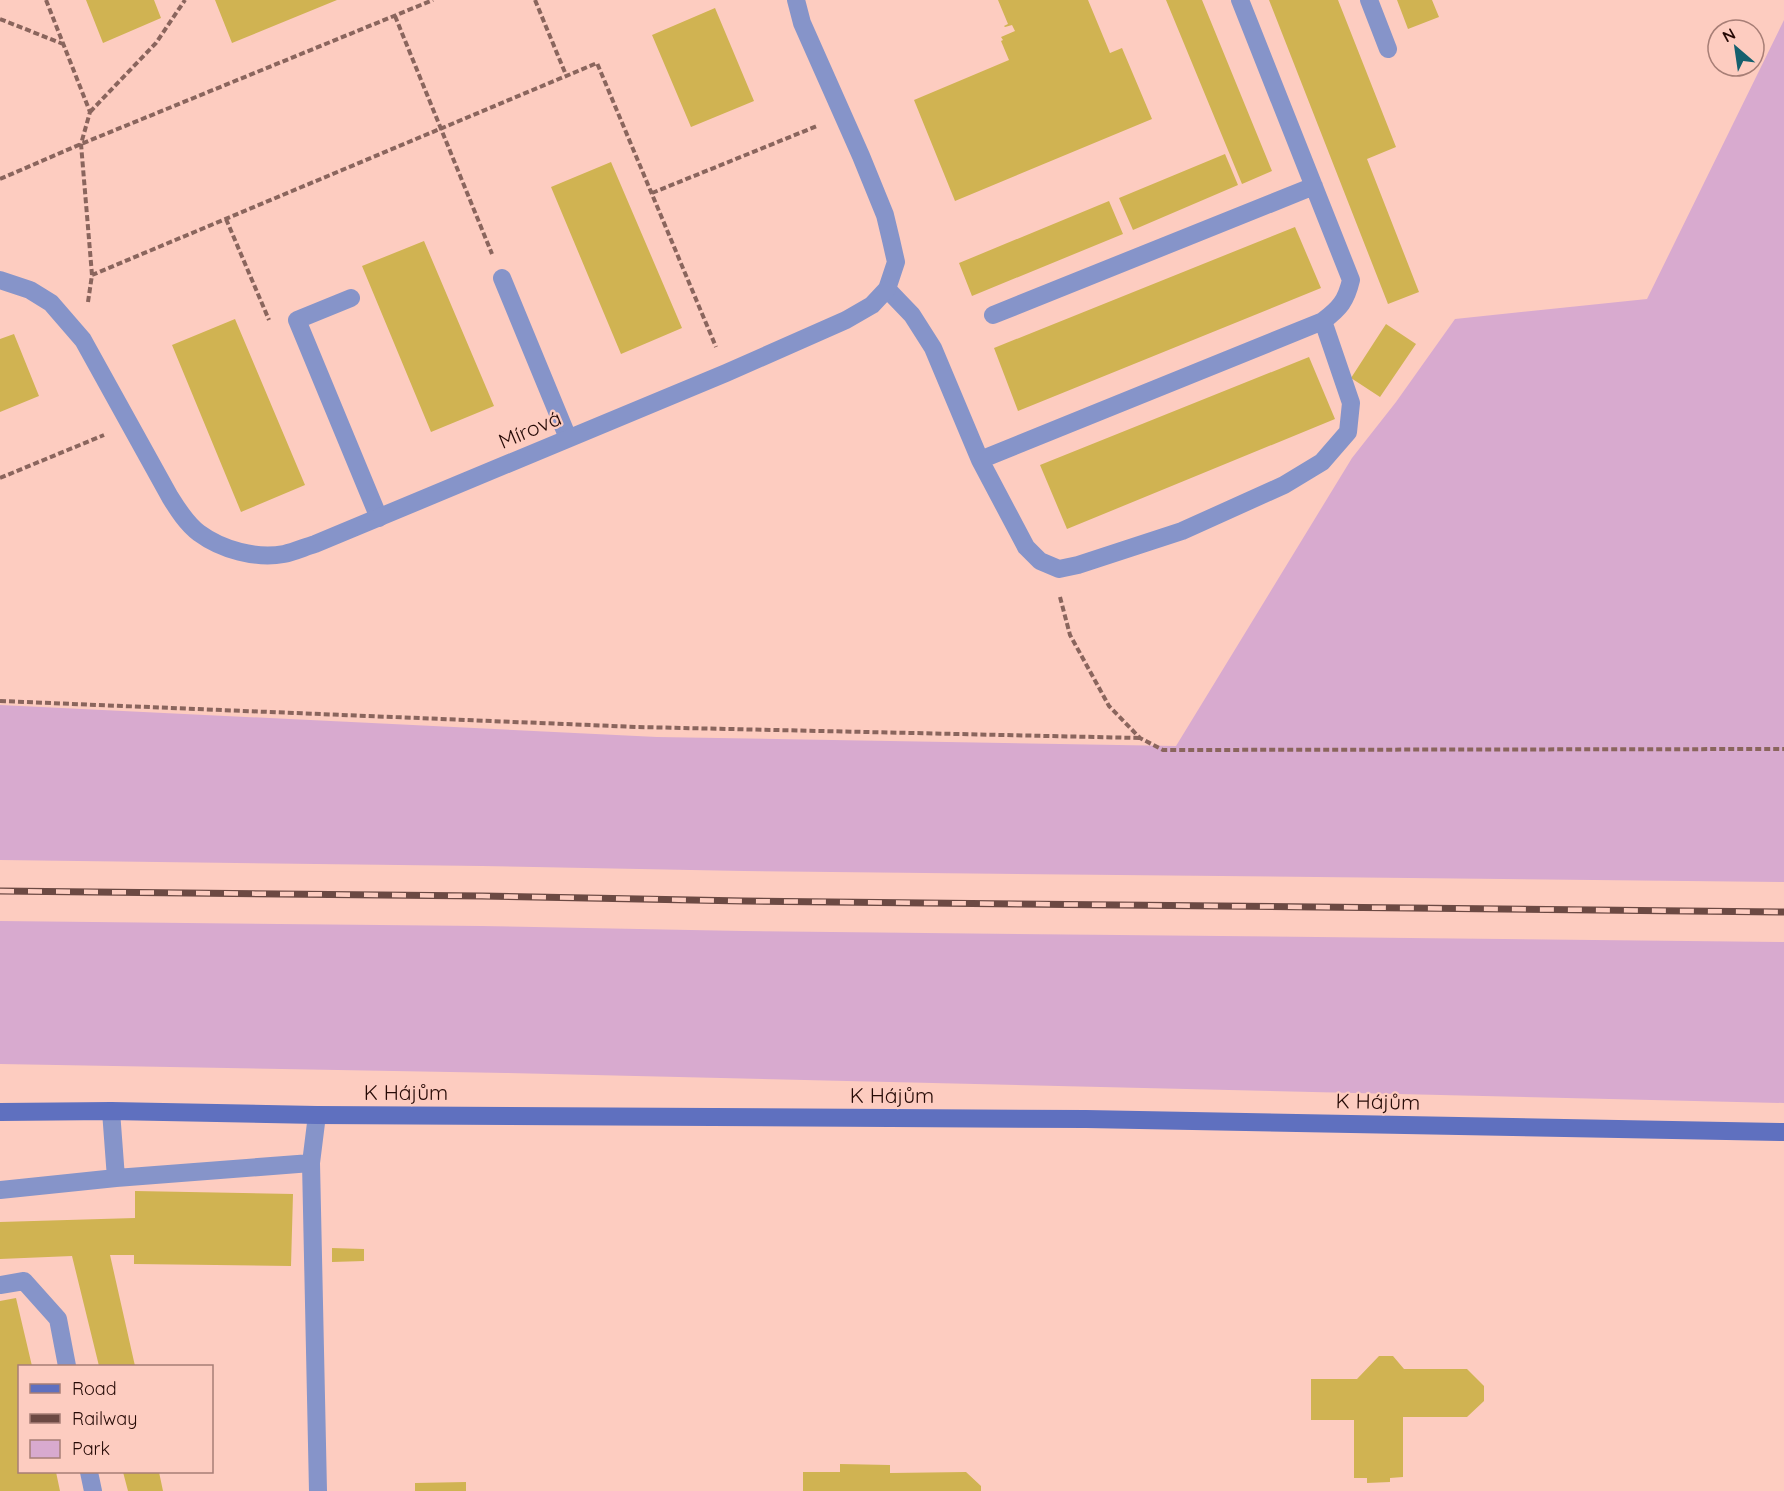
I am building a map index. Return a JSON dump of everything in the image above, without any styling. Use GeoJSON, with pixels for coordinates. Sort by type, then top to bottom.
{"type":"FeatureCollection","features":[{"type":"Feature","properties":{"kind":"street"},"geometry":{"type":"LineString","coordinates":[[796,0],[802,23],[885,215],[896,262],[887,289],[912,315],[933,348],[980,460],[1026,547],[1040,561],[1059,569],[1078,565],[1182,531],[1284,485],[1322,462],[1348,432],[1351,403],[1323,321]]}},
{"type":"Feature","properties":{"kind":"street"},"geometry":{"type":"LineString","coordinates":[[980,460],[1323,321],[1337,311],[1347,297],[1351,280],[1240,0]]}},
{"type":"Feature","properties":{"kind":"street"},"geometry":{"type":"LineString","coordinates":[[1369,0],[1388,49]]}},
{"type":"Feature","properties":{"kind":"street"},"geometry":{"type":"LineString","coordinates":[[993,315],[1314,186]]}},
{"type":"Feature","properties":{"kind":"street"},"geometry":{"type":"LineString","coordinates":[[502,278],[568,438]]}},
{"type":"Feature","properties":{"kind":"street","name":"Mírová"},"geometry":{"type":"LineString","coordinates":[[0,280],[30,290],[51,303],[83,340],[170,497],[184,518],[199,533],[225,547],[254,555],[283,554],[315,544],[726,373],[846,320],[872,305],[887,289]]}},
{"type":"Feature","properties":{"kind":"street"},"geometry":{"type":"LineString","coordinates":[[351,297],[297,320],[379,518]]}},
{"type":"Feature","properties":{"kind":"street"},"geometry":{"type":"LineString","coordinates":[[111,1111],[116,1178]]}},
{"type":"Feature","properties":{"kind":"street","name":"K Hájům"},"geometry":{"type":"LineString","coordinates":[[0,1112],[1074,1119],[1784,1132]]}},
{"type":"Feature","properties":{"kind":"street"},"geometry":{"type":"LineString","coordinates":[[317,1115],[311,1163],[318,1491]]}},
{"type":"Feature","properties":{"kind":"street"},"geometry":{"type":"LineString","coordinates":[[0,1190],[116,1178],[311,1163]]}},
{"type":"Feature","properties":{"kind":"street"},"geometry":{"type":"LineString","coordinates":[[0,1285],[24,1281],[58,1319],[68,1365]]}},
{"type":"Feature","properties":{"kind":"street"},"geometry":{"type":"LineString","coordinates":[[89,1473],[93,1491]]}},
{"type":"Feature","properties":{"kind":"path"},"geometry":{"type":"LineString","coordinates":[[46,0],[90,112]]}},
{"type":"Feature","properties":{"kind":"path"},"geometry":{"type":"LineString","coordinates":[[83,340],[92,274],[81,144],[90,112],[156,43],[185,0]]}},
{"type":"Feature","properties":{"kind":"path"},"geometry":{"type":"LineString","coordinates":[[0,179],[433,0]]}},
{"type":"Feature","properties":{"kind":"path"},"geometry":{"type":"LineString","coordinates":[[535,0],[566,75]]}},
{"type":"Feature","properties":{"kind":"path"},"geometry":{"type":"LineString","coordinates":[[395,16],[502,278]]}},
{"type":"Feature","properties":{"kind":"path"},"geometry":{"type":"LineString","coordinates":[[0,19],[64,44]]}},
{"type":"Feature","properties":{"kind":"path"},"geometry":{"type":"LineString","coordinates":[[92,274],[597,63],[726,373]]}},
{"type":"Feature","properties":{"kind":"path"},"geometry":{"type":"LineString","coordinates":[[652,194],[843,115]]}},
{"type":"Feature","properties":{"kind":"path"},"geometry":{"type":"LineString","coordinates":[[0,478],[129,424]]}},
{"type":"Feature","properties":{"kind":"path"},"geometry":{"type":"LineString","coordinates":[[1059,569],[1060,602],[1070,635],[1109,706],[1140,738],[1163,750],[1784,749]]}},
{"type":"Feature","properties":{"kind":"path"},"geometry":{"type":"LineString","coordinates":[[0,701],[638,727],[1140,738]]}},
{"type":"Feature","properties":{"kind":"green space"},"geometry":{"type":"Polygon","coordinates":[[[1784,20],[1784,882],[744,871],[0,860],[0,705],[657,737],[1176,746],[1352,458],[1396,402],[1455,319],[1647,299],[1756,78],[1766,78],[1766,57],[1784,20]]]}},
{"type":"Feature","properties":{"kind":"green space"},"geometry":{"type":"Polygon","coordinates":[[[0,921],[1784,942],[1784,1103],[506,1073],[0,1064],[0,921]]]}},
{"type":"Feature","properties":{"kind":"building"},"geometry":{"type":"Polygon","coordinates":[[[86,0],[154,0],[161,18],[103,43],[86,0]]]}},
{"type":"Feature","properties":{"kind":"building"},"geometry":{"type":"Polygon","coordinates":[[[215,0],[337,0],[232,43],[215,0]]]}},
{"type":"Feature","properties":{"kind":"building"},"geometry":{"type":"Polygon","coordinates":[[[998,0],[1088,0],[1110,53],[1122,48],[1152,119],[955,201],[914,100],[1009,60],[1001,37],[1015,31],[1012,25],[1004,26],[1008,24],[998,0]]]}},
{"type":"Feature","properties":{"kind":"building"},"geometry":{"type":"Polygon","coordinates":[[[1166,0],[1202,0],[1272,171],[1242,184],[1166,0]]]}},
{"type":"Feature","properties":{"kind":"building"},"geometry":{"type":"Polygon","coordinates":[[[1269,0],[1338,0],[1396,147],[1367,159],[1419,292],[1388,304],[1269,0]]]}},
{"type":"Feature","properties":{"kind":"building"},"geometry":{"type":"Polygon","coordinates":[[[1397,0],[1432,0],[1439,17],[1408,29],[1397,0]]]}},
{"type":"Feature","properties":{"kind":"building"},"geometry":{"type":"Polygon","coordinates":[[[715,8],[754,101],[691,127],[652,35],[715,8]]]}},
{"type":"Feature","properties":{"kind":"building"},"geometry":{"type":"Polygon","coordinates":[[[1225,154],[1238,185],[1133,230],[1119,198],[1225,154]]]}},
{"type":"Feature","properties":{"kind":"building"},"geometry":{"type":"Polygon","coordinates":[[[611,162],[682,328],[621,354],[551,187],[611,162]]]}},
{"type":"Feature","properties":{"kind":"building"},"geometry":{"type":"Polygon","coordinates":[[[1109,201],[1123,234],[972,296],[959,263],[1109,201]]]}},
{"type":"Feature","properties":{"kind":"building"},"geometry":{"type":"Polygon","coordinates":[[[1295,227],[1321,288],[1018,411],[994,348],[1295,227]]]}},
{"type":"Feature","properties":{"kind":"building"},"geometry":{"type":"Polygon","coordinates":[[[424,241],[494,406],[431,432],[362,266],[424,241]]]}},
{"type":"Feature","properties":{"kind":"building"},"geometry":{"type":"Polygon","coordinates":[[[235,319],[305,485],[241,512],[172,345],[235,319]]]}},
{"type":"Feature","properties":{"kind":"building"},"geometry":{"type":"Polygon","coordinates":[[[1386,324],[1416,344],[1380,397],[1351,378],[1386,324]]]}},
{"type":"Feature","properties":{"kind":"building"},"geometry":{"type":"Polygon","coordinates":[[[14,334],[39,396],[0,412],[0,339],[14,334]]]}},
{"type":"Feature","properties":{"kind":"building"},"geometry":{"type":"Polygon","coordinates":[[[1309,357],[1335,419],[1067,529],[1040,465],[1309,357]]]}},
{"type":"Feature","properties":{"kind":"building"},"geometry":{"type":"Polygon","coordinates":[[[135,1191],[293,1194],[291,1266],[134,1264],[134,1255],[110,1255],[135,1365],[99,1365],[72,1256],[0,1259],[0,1222],[135,1218],[135,1191]]]}},
{"type":"Feature","properties":{"kind":"building"},"geometry":{"type":"Polygon","coordinates":[[[332,1248],[364,1249],[364,1261],[332,1262],[332,1248]]]}},
{"type":"Feature","properties":{"kind":"building"},"geometry":{"type":"Polygon","coordinates":[[[16,1298],[32,1365],[18,1365],[18,1473],[56,1473],[60,1491],[0,1491],[0,1301],[16,1298]]]}},
{"type":"Feature","properties":{"kind":"building"},"geometry":{"type":"Polygon","coordinates":[[[1379,1356],[1393,1356],[1404,1369],[1467,1369],[1484,1386],[1484,1401],[1467,1417],[1403,1417],[1403,1477],[1390,1478],[1390,1482],[1367,1483],[1367,1478],[1354,1478],[1354,1420],[1311,1420],[1311,1379],[1357,1379],[1379,1356]]]}},
{"type":"Feature","properties":{"kind":"building"},"geometry":{"type":"Polygon","coordinates":[[[840,1464],[890,1465],[890,1473],[966,1472],[981,1486],[981,1491],[803,1491],[803,1472],[840,1472],[840,1464]]]}},
{"type":"Feature","properties":{"kind":"building"},"geometry":{"type":"Polygon","coordinates":[[[123,1473],[159,1473],[163,1491],[128,1491],[123,1473]]]}},
{"type":"Feature","properties":{"kind":"building"},"geometry":{"type":"Polygon","coordinates":[[[466,1482],[466,1491],[415,1491],[415,1483],[466,1482]]]}},
{"type":"Feature","properties":{"kind":"railway"},"geometry":{"type":"LineString","coordinates":[[0,891],[1784,912]]}}]}
